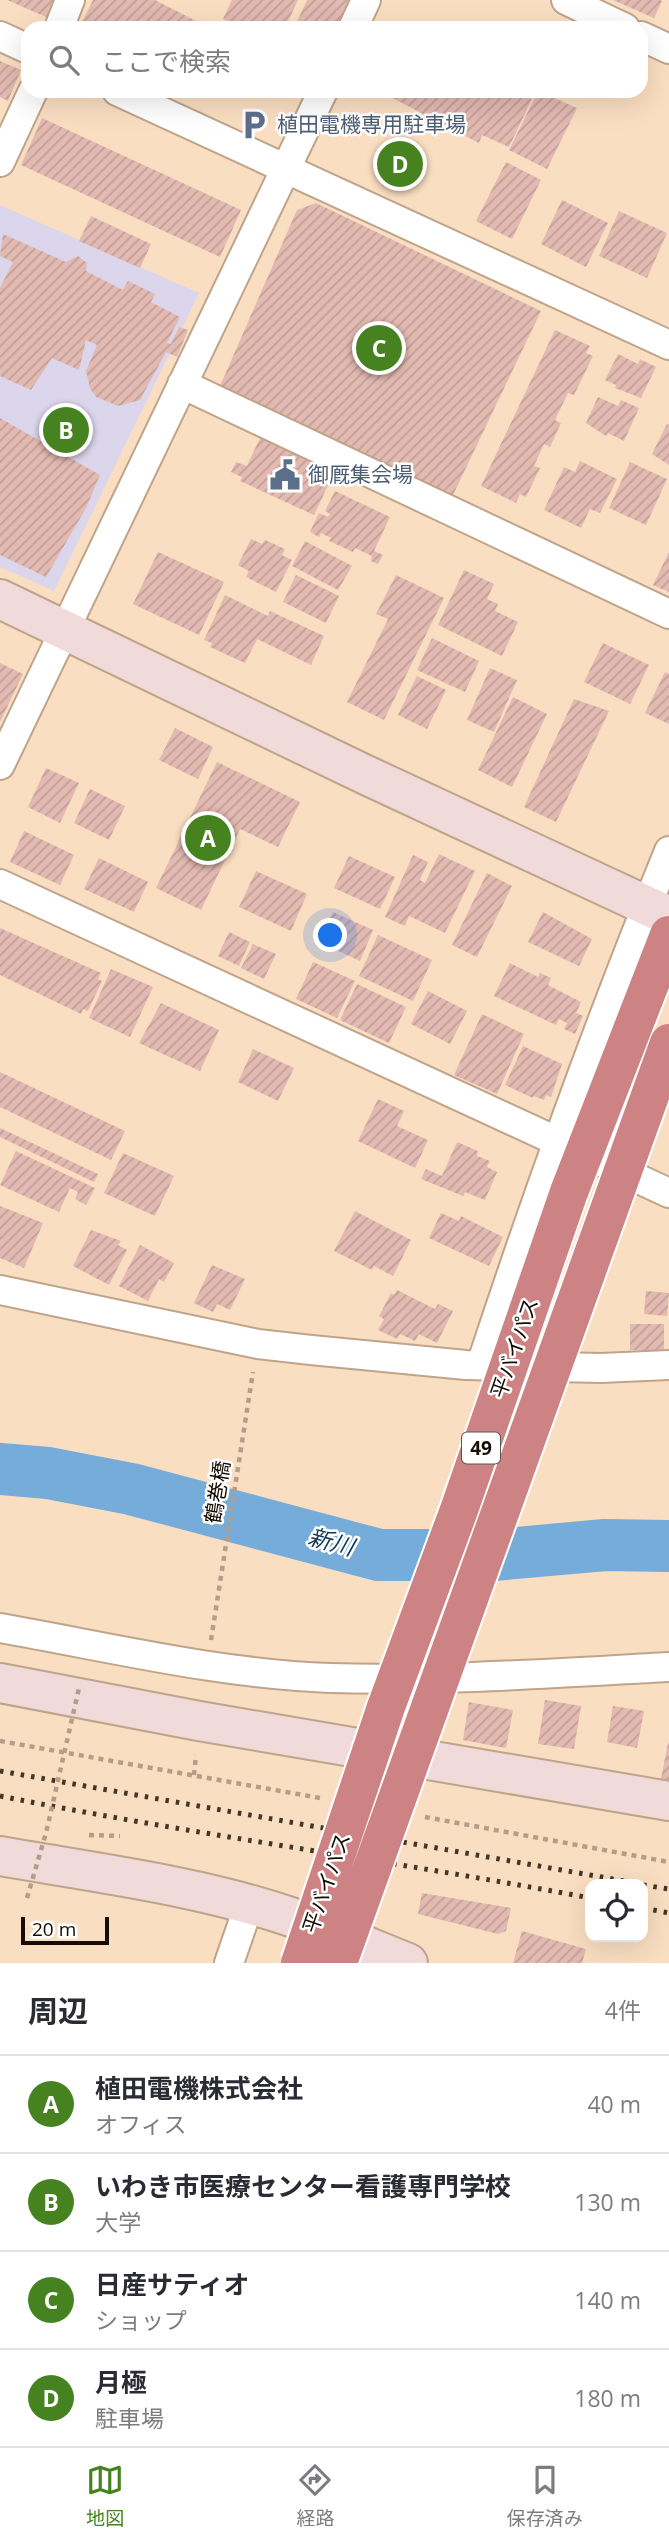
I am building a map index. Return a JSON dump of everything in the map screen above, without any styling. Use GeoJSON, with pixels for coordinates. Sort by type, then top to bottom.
{"type":"FeatureCollection","features":[{"type":"Feature","properties":{"kind":"highway","name":"平バイパス"},"geometry":{"type":"LineString","coordinates":[[300,1963],[386,1707],[459,1510],[662,919]]}},
{"type":"Feature","properties":{"kind":"highway","name":"平バイパス"},"geometry":{"type":"LineString","coordinates":[[338,1963],[669,1044]]}},
{"type":"Feature","properties":{"kind":"street"},"geometry":{"type":"LineString","coordinates":[[63,21],[71,0]]}},
{"type":"Feature","properties":{"kind":"street"},"geometry":{"type":"LineString","coordinates":[[356,21],[366,0]]}},
{"type":"Feature","properties":{"kind":"street"},"geometry":{"type":"LineString","coordinates":[[566,0],[610,21]]}},
{"type":"Feature","properties":{"kind":"street"},"geometry":{"type":"LineString","coordinates":[[0,36],[21,46]]}},
{"type":"Feature","properties":{"kind":"street"},"geometry":{"type":"LineString","coordinates":[[648,39],[669,49]]}},
{"type":"Feature","properties":{"kind":"street"},"geometry":{"type":"LineString","coordinates":[[0,162],[30,98]]}},
{"type":"Feature","properties":{"kind":"street"},"geometry":{"type":"LineString","coordinates":[[132,98],[669,345]]}},
{"type":"Feature","properties":{"kind":"street"},"geometry":{"type":"LineString","coordinates":[[0,765],[63,627],[320,98]]}},
{"type":"Feature","properties":{"kind":"street"},"geometry":{"type":"LineString","coordinates":[[182,384],[669,614]]}},
{"type":"Feature","properties":{"kind":"street"},"geometry":{"type":"LineString","coordinates":[[0,599],[63,627],[662,919]]}},
{"type":"Feature","properties":{"kind":"street"},"geometry":{"type":"LineString","coordinates":[[481,1365],[558,1141],[662,919],[669,851]]}},
{"type":"Feature","properties":{"kind":"street"},"geometry":{"type":"LineString","coordinates":[[0,884],[669,1193]]}},
{"type":"Feature","properties":{"kind":"street"},"geometry":{"type":"LineString","coordinates":[[570,1367],[669,1093]]}},
{"type":"Feature","properties":{"kind":"street"},"geometry":{"type":"LineString","coordinates":[[0,1290],[258,1344],[481,1365],[669,1365]]}},
{"type":"Feature","properties":{"kind":"street"},"geometry":{"type":"LineString","coordinates":[[0,1628],[207,1665],[329,1678],[491,1677],[669,1667]]}},
{"type":"Feature","properties":{"kind":"street"},"geometry":{"type":"LineString","coordinates":[[0,1683],[199,1721],[669,1801]]}},
{"type":"Feature","properties":{"kind":"street"},"geometry":{"type":"LineString","coordinates":[[0,1856],[180,1887],[249,1905],[289,1916],[398,1961]]}},
{"type":"Feature","properties":{"kind":"street"},"geometry":{"type":"LineString","coordinates":[[229,1963],[249,1905]]}},
{"type":"Feature","properties":{"kind":"path","name":"鶴巻橋"},"geometry":{"type":"LineString","coordinates":[[210,1645],[258,1344]]}},
{"type":"Feature","properties":{"kind":"path"},"geometry":{"type":"LineString","coordinates":[[27,1898],[47,1833],[79,1688]]}},
{"type":"Feature","properties":{"kind":"path"},"geometry":{"type":"LineString","coordinates":[[194,1775],[198,1745]]}},
{"type":"Feature","properties":{"kind":"shaded area"},"geometry":{"type":"Polygon","coordinates":[[[0,205],[199,293],[54,591],[0,567],[0,205]]]}},
{"type":"Feature","properties":{"kind":"building"},"geometry":{"type":"Polygon","coordinates":[[[7,0],[62,0],[53,20],[7,0]]]}},
{"type":"Feature","properties":{"kind":"building"},"geometry":{"type":"Polygon","coordinates":[[[93,0],[155,0],[196,21],[82,21],[93,0]]]}},
{"type":"Feature","properties":{"kind":"building"},"geometry":{"type":"Polygon","coordinates":[[[232,0],[298,0],[288,21],[223,19],[232,0]]]}},
{"type":"Feature","properties":{"kind":"building"},"geometry":{"type":"Polygon","coordinates":[[[307,0],[357,0],[345,21],[297,21],[307,0]]]}},
{"type":"Feature","properties":{"kind":"building"},"geometry":{"type":"Polygon","coordinates":[[[613,0],[660,0],[662,1],[654,18],[613,0]]]}},
{"type":"Feature","properties":{"kind":"building"},"geometry":{"type":"Polygon","coordinates":[[[0,61],[21,70],[8,101],[0,97],[0,61]]]}},
{"type":"Feature","properties":{"kind":"building"},"geometry":{"type":"Polygon","coordinates":[[[392,98],[532,99],[509,147],[482,135],[479,143],[392,98]]]}},
{"type":"Feature","properties":{"kind":"building"},"geometry":{"type":"Polygon","coordinates":[[[535,98],[554,98],[577,108],[547,169],[509,150],[535,98]]]}},
{"type":"Feature","properties":{"kind":"building"},"geometry":{"type":"Polygon","coordinates":[[[42,118],[241,210],[220,257],[21,165],[42,118]]]}},
{"type":"Feature","properties":{"kind":"building"},"geometry":{"type":"Polygon","coordinates":[[[506,162],[541,180],[512,239],[476,221],[506,162]]]}},
{"type":"Feature","properties":{"kind":"building"},"geometry":{"type":"Polygon","coordinates":[[[562,200],[608,223],[586,267],[541,244],[562,200]]]}},
{"type":"Feature","properties":{"kind":"building"},"geometry":{"type":"Polygon","coordinates":[[[316,203],[541,311],[453,495],[339,446],[220,386],[297,210],[316,203]]]}},
{"type":"Feature","properties":{"kind":"building"},"geometry":{"type":"Polygon","coordinates":[[[619,211],[667,233],[647,278],[599,256],[619,211]]]}},
{"type":"Feature","properties":{"kind":"building"},"geometry":{"type":"Polygon","coordinates":[[[91,216],[151,244],[140,268],[79,241],[91,216]]]}},
{"type":"Feature","properties":{"kind":"building"},"geometry":{"type":"Polygon","coordinates":[[[3,234],[66,262],[78,256],[87,263],[86,271],[123,290],[128,281],[155,294],[151,302],[180,317],[167,343],[171,344],[179,327],[188,330],[177,357],[166,352],[140,400],[118,406],[96,397],[90,388],[86,371],[97,345],[86,340],[79,370],[52,358],[31,390],[0,376],[0,288],[13,262],[0,256],[3,234]]]}},
{"type":"Feature","properties":{"kind":"building"},"geometry":{"type":"Polygon","coordinates":[[[555,330],[590,346],[586,353],[593,356],[574,395],[568,393],[555,420],[561,423],[550,447],[544,444],[534,466],[540,468],[526,497],[520,494],[516,503],[481,486],[555,330]]]}},
{"type":"Feature","properties":{"kind":"building"},"geometry":{"type":"Polygon","coordinates":[[[618,354],[638,364],[640,359],[656,367],[641,398],[615,388],[616,385],[605,380],[618,354]]]}},
{"type":"Feature","properties":{"kind":"building"},"geometry":{"type":"Polygon","coordinates":[[[598,397],[618,406],[621,400],[639,408],[624,441],[608,433],[606,436],[586,423],[598,397]]]}},
{"type":"Feature","properties":{"kind":"building"},"geometry":{"type":"Polygon","coordinates":[[[0,418],[100,475],[86,508],[46,577],[0,555],[0,418]]]}},
{"type":"Feature","properties":{"kind":"building"},"geometry":{"type":"Polygon","coordinates":[[[667,424],[669,425],[669,465],[652,454],[667,424]]]}},
{"type":"Feature","properties":{"kind":"building","name":"御厩集会場"},"geometry":{"type":"Polygon","coordinates":[[[260,438],[334,473],[314,515],[240,481],[242,477],[231,472],[236,462],[247,466],[260,438]]]}},
{"type":"Feature","properties":{"kind":"building"},"geometry":{"type":"Polygon","coordinates":[[[580,461],[617,479],[600,513],[590,509],[581,528],[544,510],[564,467],[575,472],[580,461]]]}},
{"type":"Feature","properties":{"kind":"building"},"geometry":{"type":"Polygon","coordinates":[[[630,462],[667,479],[646,525],[609,508],[630,462]]]}},
{"type":"Feature","properties":{"kind":"building"},"geometry":{"type":"Polygon","coordinates":[[[335,491],[390,517],[374,551],[383,555],[378,564],[371,561],[372,556],[355,548],[353,552],[329,541],[331,538],[321,533],[319,537],[310,532],[319,513],[328,517],[330,514],[325,511],[335,491]]]}},
{"type":"Feature","properties":{"kind":"building"},"geometry":{"type":"Polygon","coordinates":[[[251,539],[262,544],[265,540],[285,549],[282,555],[292,560],[276,592],[246,577],[249,571],[238,565],[251,539]]]}},
{"type":"Feature","properties":{"kind":"building"},"geometry":{"type":"Polygon","coordinates":[[[305,541],[352,566],[338,590],[292,566],[305,541]]]}},
{"type":"Feature","properties":{"kind":"building"},"geometry":{"type":"Polygon","coordinates":[[[158,552],[224,582],[199,635],[133,604],[158,552]]]}},
{"type":"Feature","properties":{"kind":"building"},"geometry":{"type":"Polygon","coordinates":[[[669,552],[669,592],[653,585],[669,552]]]}},
{"type":"Feature","properties":{"kind":"building"},"geometry":{"type":"Polygon","coordinates":[[[464,570],[494,584],[487,599],[498,604],[495,611],[518,622],[502,656],[438,625],[464,570]]]}},
{"type":"Feature","properties":{"kind":"building"},"geometry":{"type":"Polygon","coordinates":[[[296,575],[339,596],[326,623],[283,602],[296,575]]]}},
{"type":"Feature","properties":{"kind":"building"},"geometry":{"type":"Polygon","coordinates":[[[396,575],[444,598],[384,720],[347,702],[388,619],[376,614],[396,575]]]}},
{"type":"Feature","properties":{"kind":"building"},"geometry":{"type":"Polygon","coordinates":[[[225,595],[268,616],[270,611],[324,636],[311,665],[257,639],[245,663],[210,647],[212,643],[204,640],[225,595]]]}},
{"type":"Feature","properties":{"kind":"building"},"geometry":{"type":"Polygon","coordinates":[[[432,638],[479,661],[465,692],[417,670],[432,638]]]}},
{"type":"Feature","properties":{"kind":"building"},"geometry":{"type":"Polygon","coordinates":[[[603,643],[649,665],[630,704],[584,682],[603,643]]]}},
{"type":"Feature","properties":{"kind":"building"},"geometry":{"type":"Polygon","coordinates":[[[0,663],[23,674],[0,722],[0,663]]]}},
{"type":"Feature","properties":{"kind":"building"},"geometry":{"type":"Polygon","coordinates":[[[490,668],[517,680],[494,732],[467,720],[490,668]]]}},
{"type":"Feature","properties":{"kind":"building"},"geometry":{"type":"Polygon","coordinates":[[[665,672],[669,674],[669,724],[645,713],[665,672]]]}},
{"type":"Feature","properties":{"kind":"building"},"geometry":{"type":"Polygon","coordinates":[[[417,676],[446,690],[427,729],[398,715],[417,676]]]}},
{"type":"Feature","properties":{"kind":"building"},"geometry":{"type":"Polygon","coordinates":[[[513,697],[547,714],[512,787],[478,770],[513,697]]]}},
{"type":"Feature","properties":{"kind":"building"},"geometry":{"type":"Polygon","coordinates":[[[574,699],[609,711],[556,822],[524,807],[574,699]]]}},
{"type":"Feature","properties":{"kind":"building"},"geometry":{"type":"Polygon","coordinates":[[[175,728],[213,747],[198,779],[159,760],[175,728]]]}},
{"type":"Feature","properties":{"kind":"building"},"geometry":{"type":"Polygon","coordinates":[[[217,762],[300,802],[278,847],[240,829],[201,910],[156,888],[217,762]]]}},
{"type":"Feature","properties":{"kind":"building"},"geometry":{"type":"Polygon","coordinates":[[[46,768],[79,783],[60,823],[28,807],[46,768]]]}},
{"type":"Feature","properties":{"kind":"building"},"geometry":{"type":"Polygon","coordinates":[[[90,789],[125,806],[109,840],[74,823],[90,789]]]}},
{"type":"Feature","properties":{"kind":"building"},"geometry":{"type":"Polygon","coordinates":[[[24,831],[74,855],[60,885],[10,862],[24,831]]]}},
{"type":"Feature","properties":{"kind":"building"},"geometry":{"type":"Polygon","coordinates":[[[439,854],[475,871],[445,933],[409,916],[405,926],[385,917],[413,855],[428,862],[420,880],[425,883],[439,854]]]}},
{"type":"Feature","properties":{"kind":"building"},"geometry":{"type":"Polygon","coordinates":[[[349,856],[395,877],[380,909],[334,888],[349,856]]]}},
{"type":"Feature","properties":{"kind":"building"},"geometry":{"type":"Polygon","coordinates":[[[99,858],[148,882],[134,912],[84,889],[99,858]]]}},
{"type":"Feature","properties":{"kind":"building"},"geometry":{"type":"Polygon","coordinates":[[[256,871],[307,894],[291,931],[239,907],[256,871]]]}},
{"type":"Feature","properties":{"kind":"building"},"geometry":{"type":"Polygon","coordinates":[[[487,873],[512,886],[477,957],[452,945],[487,873]]]}},
{"type":"Feature","properties":{"kind":"building"},"geometry":{"type":"Polygon","coordinates":[[[333,912],[373,930],[360,961],[319,942],[333,912]]]}},
{"type":"Feature","properties":{"kind":"building"},"geometry":{"type":"Polygon","coordinates":[[[543,912],[592,939],[579,966],[528,942],[543,912]]]}},
{"type":"Feature","properties":{"kind":"building"},"geometry":{"type":"Polygon","coordinates":[[[0,928],[101,973],[98,979],[102,981],[88,1011],[83,1009],[81,1014],[0,975],[0,928]]]}},
{"type":"Feature","properties":{"kind":"building"},"geometry":{"type":"Polygon","coordinates":[[[229,932],[250,942],[239,966],[218,956],[229,932]]]}},
{"type":"Feature","properties":{"kind":"building"},"geometry":{"type":"Polygon","coordinates":[[[378,935],[432,960],[413,1001],[359,976],[378,935]]]}},
{"type":"Feature","properties":{"kind":"building"},"geometry":{"type":"Polygon","coordinates":[[[253,944],[276,954],[264,979],[241,968],[253,944]]]}},
{"type":"Feature","properties":{"kind":"building"},"geometry":{"type":"Polygon","coordinates":[[[313,962],[355,981],[337,1018],[296,999],[313,962]]]}},
{"type":"Feature","properties":{"kind":"building"},"geometry":{"type":"Polygon","coordinates":[[[510,963],[538,977],[540,973],[551,978],[548,985],[581,1002],[576,1013],[583,1016],[575,1034],[564,1029],[567,1023],[559,1019],[556,1025],[494,996],[510,963]]]}},
{"type":"Feature","properties":{"kind":"building"},"geometry":{"type":"Polygon","coordinates":[[[111,969],[153,987],[130,1037],[89,1018],[111,969]]]}},
{"type":"Feature","properties":{"kind":"building"},"geometry":{"type":"Polygon","coordinates":[[[357,984],[406,1007],[389,1043],[340,1020],[357,984]]]}},
{"type":"Feature","properties":{"kind":"building"},"geometry":{"type":"Polygon","coordinates":[[[428,991],[467,1011],[450,1044],[411,1024],[428,991]]]}},
{"type":"Feature","properties":{"kind":"building"},"geometry":{"type":"Polygon","coordinates":[[[161,1003],[219,1030],[200,1071],[139,1043],[161,1003]]]}},
{"type":"Feature","properties":{"kind":"building"},"geometry":{"type":"Polygon","coordinates":[[[482,1014],[524,1034],[497,1094],[454,1075],[482,1014]]]}},
{"type":"Feature","properties":{"kind":"building"},"geometry":{"type":"Polygon","coordinates":[[[523,1046],[562,1064],[551,1097],[546,1095],[544,1100],[534,1096],[533,1098],[505,1085],[523,1046]]]}},
{"type":"Feature","properties":{"kind":"building"},"geometry":{"type":"Polygon","coordinates":[[[253,1049],[294,1068],[278,1101],[238,1082],[253,1049]]]}},
{"type":"Feature","properties":{"kind":"building"},"geometry":{"type":"Polygon","coordinates":[[[0,1072],[125,1131],[111,1160],[0,1107],[0,1072]]]}},
{"type":"Feature","properties":{"kind":"building"},"geometry":{"type":"Polygon","coordinates":[[[378,1099],[404,1111],[397,1126],[428,1140],[415,1168],[358,1141],[378,1099]]]}},
{"type":"Feature","properties":{"kind":"building"},"geometry":{"type":"Polygon","coordinates":[[[0,1128],[98,1174],[94,1182],[0,1137],[0,1128]]]}},
{"type":"Feature","properties":{"kind":"building"},"geometry":{"type":"Polygon","coordinates":[[[457,1142],[478,1151],[477,1156],[490,1161],[487,1167],[497,1172],[485,1200],[465,1192],[463,1196],[421,1179],[426,1169],[442,1176],[457,1142]]]}},
{"type":"Feature","properties":{"kind":"building"},"geometry":{"type":"Polygon","coordinates":[[[16,1151],[95,1188],[86,1205],[75,1199],[78,1192],[70,1188],[59,1212],[0,1185],[16,1151]]]}},
{"type":"Feature","properties":{"kind":"building"},"geometry":{"type":"Polygon","coordinates":[[[123,1153],[174,1176],[155,1216],[104,1193],[123,1153]]]}},
{"type":"Feature","properties":{"kind":"building"},"geometry":{"type":"Polygon","coordinates":[[[0,1206],[43,1223],[24,1268],[0,1258],[0,1206]]]}},
{"type":"Feature","properties":{"kind":"building"},"geometry":{"type":"Polygon","coordinates":[[[355,1211],[411,1240],[393,1276],[374,1266],[372,1270],[334,1251],[355,1211]]]}},
{"type":"Feature","properties":{"kind":"building"},"geometry":{"type":"Polygon","coordinates":[[[441,1213],[459,1221],[461,1216],[503,1237],[489,1266],[429,1238],[441,1213]]]}},
{"type":"Feature","properties":{"kind":"building"},"geometry":{"type":"Polygon","coordinates":[[[91,1230],[121,1241],[118,1245],[127,1250],[109,1285],[73,1266],[91,1230]]]}},
{"type":"Feature","properties":{"kind":"building"},"geometry":{"type":"Polygon","coordinates":[[[140,1245],[174,1263],[164,1282],[159,1279],[148,1301],[119,1286],[140,1245]]]}},
{"type":"Feature","properties":{"kind":"building"},"geometry":{"type":"Polygon","coordinates":[[[212,1265],[245,1279],[230,1310],[217,1304],[213,1312],[194,1303],[212,1265]]]}},
{"type":"Feature","properties":{"kind":"building"},"geometry":{"type":"Polygon","coordinates":[[[397,1290],[435,1309],[438,1304],[453,1311],[437,1343],[419,1334],[415,1341],[400,1334],[397,1339],[378,1330],[384,1319],[379,1316],[391,1293],[394,1295],[397,1290]]]}},
{"type":"Feature","properties":{"kind":"building"},"geometry":{"type":"Polygon","coordinates":[[[646,1291],[669,1293],[667,1316],[644,1314],[646,1291]]]}},
{"type":"Feature","properties":{"kind":"building"},"geometry":{"type":"Polygon","coordinates":[[[630,1324],[664,1324],[664,1351],[630,1350],[630,1324]]]}},
{"type":"Feature","properties":{"kind":"building"},"geometry":{"type":"Polygon","coordinates":[[[545,1700],[581,1706],[574,1749],[538,1744],[545,1700]]]}},
{"type":"Feature","properties":{"kind":"building"},"geometry":{"type":"Polygon","coordinates":[[[469,1702],[513,1710],[506,1748],[463,1740],[469,1702]]]}},
{"type":"Feature","properties":{"kind":"building"},"geometry":{"type":"Polygon","coordinates":[[[613,1706],[644,1711],[637,1748],[607,1742],[613,1706]]]}},
{"type":"Feature","properties":{"kind":"building"},"geometry":{"type":"Polygon","coordinates":[[[669,1743],[669,1781],[661,1779],[669,1743]]]}},
{"type":"Feature","properties":{"kind":"building"},"geometry":{"type":"Polygon","coordinates":[[[422,1893],[511,1908],[506,1931],[498,1934],[418,1914],[422,1893]]]}},
{"type":"Feature","properties":{"kind":"building"},"geometry":{"type":"Polygon","coordinates":[[[522,1931],[586,1949],[582,1963],[513,1963],[522,1931]]]}},
{"type":"Feature","properties":{"kind":"waterway","name":"新川"},"geometry":{"type":"LineString","coordinates":[[0,1469],[48,1473],[131,1489],[379,1555],[494,1555],[605,1545],[669,1546]]}},
{"type":"Feature","properties":{"kind":"railway"},"geometry":{"type":"LineString","coordinates":[[0,1771],[613,1879]]}},
{"type":"Feature","properties":{"kind":"railway"},"geometry":{"type":"LineString","coordinates":[[0,1796],[585,1897]]}},
{"type":"Feature","properties":{"kind":"railway"},"geometry":{"type":"LineString","coordinates":[[648,1886],[669,1889]]}},
{"type":"Feature","properties":{"kind":"railway"},"geometry":{"type":"LineString","coordinates":[[648,1909],[669,1913]]}},
{"type":"Feature","properties":{"kind":"place","name":"植田電機専用駐車場"},"geometry":{"type":"Point","coordinates":[254,125]}},
{"type":"Feature","properties":{"kind":"place","name":"月極"},"geometry":{"type":"Point","coordinates":[400,164]}},
{"type":"Feature","properties":{"kind":"place","name":"日産サティオ"},"geometry":{"type":"Point","coordinates":[379,348]}},
{"type":"Feature","properties":{"kind":"place","name":"いわき市医療センター看護専門学校"},"geometry":{"type":"Point","coordinates":[66,430]}},
{"type":"Feature","properties":{"kind":"place","name":"御厩集会場"},"geometry":{"type":"Point","coordinates":[285,475]}},
{"type":"Feature","properties":{"kind":"place","name":"植田電機株式会社"},"geometry":{"type":"Point","coordinates":[208,838]}}]}
